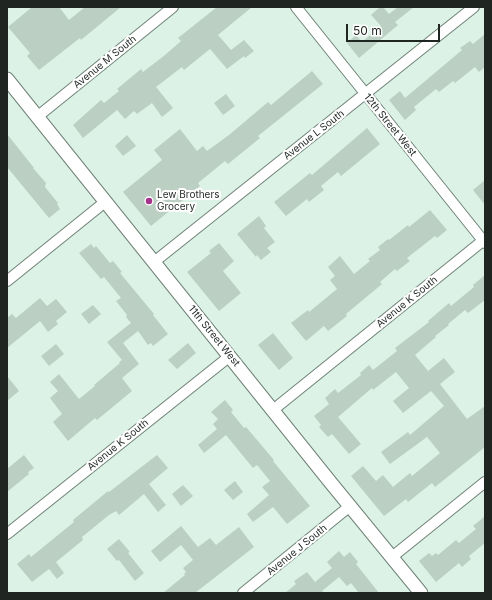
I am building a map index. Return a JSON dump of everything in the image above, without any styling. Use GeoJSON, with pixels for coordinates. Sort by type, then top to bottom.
{"type":"FeatureCollection","features":[{"type":"Feature","properties":{"kind":"street","name":"Avenue M South"},"geometry":{"type":"LineString","coordinates":[[37,117],[173,7]]}},
{"type":"Feature","properties":{"kind":"street","name":"12th Street West"},"geometry":{"type":"LineString","coordinates":[[296,7],[365,95],[484,241]]}},
{"type":"Feature","properties":{"kind":"street","name":"Avenue L South"},"geometry":{"type":"LineString","coordinates":[[154,262],[474,7]]}},
{"type":"Feature","properties":{"kind":"street","name":"11th Street West"},"geometry":{"type":"LineString","coordinates":[[7,79],[421,593]]}},
{"type":"Feature","properties":{"kind":"street"},"geometry":{"type":"LineString","coordinates":[[7,281],[105,202]]}},
{"type":"Feature","properties":{"kind":"street","name":"Avenue K South"},"geometry":{"type":"LineString","coordinates":[[273,410],[484,241]]}},
{"type":"Feature","properties":{"kind":"street","name":"Avenue K South"},"geometry":{"type":"LineString","coordinates":[[7,534],[230,356]]}},
{"type":"Feature","properties":{"kind":"street"},"geometry":{"type":"LineString","coordinates":[[392,557],[485,482]]}},
{"type":"Feature","properties":{"kind":"street","name":"Avenue J South"},"geometry":{"type":"LineString","coordinates":[[243,593],[350,506]]}},
{"type":"Feature","properties":{"kind":"building"},"geometry":{"type":"Polygon","coordinates":[[[32,7],[59,7],[69,20],[85,7],[121,7],[81,40],[80,38],[39,70],[27,56],[30,53],[8,27],[32,7]]]}},
{"type":"Feature","properties":{"kind":"building"},"geometry":{"type":"Polygon","coordinates":[[[217,7],[252,7],[218,35],[231,50],[244,40],[254,51],[245,58],[244,56],[227,69],[210,49],[184,70],[182,67],[156,87],[173,108],[162,117],[152,103],[137,114],[134,111],[125,119],[117,110],[83,138],[73,125],[101,100],[104,103],[119,91],[117,89],[141,69],[143,72],[165,55],[181,41],[178,38],[217,7]]]}},
{"type":"Feature","properties":{"kind":"building"},"geometry":{"type":"Polygon","coordinates":[[[380,7],[383,7],[389,14],[398,7],[414,7],[395,22],[398,25],[359,58],[347,43],[356,35],[362,42],[381,26],[371,15],[380,7]]]}},
{"type":"Feature","properties":{"kind":"building"},"geometry":{"type":"Polygon","coordinates":[[[485,34],[485,67],[479,72],[475,67],[455,83],[453,81],[439,92],[436,89],[414,107],[416,110],[405,120],[389,100],[400,91],[405,98],[462,50],[460,48],[470,41],[473,44],[485,34]]]}},
{"type":"Feature","properties":{"kind":"building"},"geometry":{"type":"Polygon","coordinates":[[[312,71],[323,84],[258,136],[260,138],[228,164],[225,161],[198,183],[200,186],[151,226],[123,192],[162,160],[154,150],[180,129],[197,151],[203,146],[207,151],[229,135],[268,102],[271,105],[312,71]]]}},
{"type":"Feature","properties":{"kind":"building"},"geometry":{"type":"Polygon","coordinates":[[[226,94],[235,106],[223,115],[214,103],[226,94]]]}},
{"type":"Feature","properties":{"kind":"building"},"geometry":{"type":"Polygon","coordinates":[[[367,128],[380,144],[341,176],[338,172],[321,186],[324,190],[309,202],[307,199],[286,216],[274,202],[310,173],[312,175],[367,128]]]}},
{"type":"Feature","properties":{"kind":"building"},"geometry":{"type":"Polygon","coordinates":[[[7,134],[46,183],[45,187],[58,203],[57,204],[60,209],[49,218],[7,167],[7,134]]]}},
{"type":"Feature","properties":{"kind":"building"},"geometry":{"type":"Polygon","coordinates":[[[127,135],[136,146],[123,156],[115,146],[127,135]]]}},
{"type":"Feature","properties":{"kind":"building"},"geometry":{"type":"Polygon","coordinates":[[[485,180],[485,205],[473,190],[485,180]]]}},
{"type":"Feature","properties":{"kind":"building"},"geometry":{"type":"Polygon","coordinates":[[[430,210],[447,230],[437,238],[435,236],[407,258],[410,261],[397,271],[395,269],[380,282],[382,284],[328,331],[324,326],[306,341],[291,323],[308,310],[309,312],[337,289],[330,280],[335,276],[328,267],[340,256],[354,274],[370,261],[368,259],[380,250],[378,247],[408,225],[409,227],[430,210]]]}},
{"type":"Feature","properties":{"kind":"building"},"geometry":{"type":"Polygon","coordinates":[[[259,216],[266,226],[264,228],[275,242],[267,248],[271,252],[261,260],[257,255],[256,257],[237,234],[259,216]]]}},
{"type":"Feature","properties":{"kind":"building"},"geometry":{"type":"Polygon","coordinates":[[[219,243],[234,261],[223,271],[241,293],[219,311],[187,272],[211,253],[209,251],[219,243]]]}},
{"type":"Feature","properties":{"kind":"building"},"geometry":{"type":"Polygon","coordinates":[[[91,244],[94,248],[96,246],[110,263],[113,261],[122,272],[120,273],[154,314],[153,315],[168,334],[153,346],[151,343],[148,345],[138,331],[123,343],[139,364],[122,378],[132,391],[97,420],[95,418],[68,441],[53,422],[62,414],[50,398],[58,391],[50,382],[59,374],[79,399],[120,363],[119,362],[122,360],[107,342],[131,323],[126,317],[127,315],[116,301],[121,298],[104,277],[101,279],[79,253],[91,244]]]}},
{"type":"Feature","properties":{"kind":"building"},"geometry":{"type":"Polygon","coordinates":[[[485,275],[485,300],[468,313],[465,310],[415,355],[428,371],[444,358],[455,372],[440,384],[467,419],[485,406],[485,447],[435,487],[432,483],[408,502],[406,499],[384,516],[351,476],[363,466],[376,481],[383,475],[393,487],[410,473],[412,476],[440,453],[427,437],[390,464],[381,452],[408,432],[410,435],[444,406],[431,391],[403,413],[393,401],[409,388],[396,372],[373,390],[372,388],[338,417],[361,444],[349,454],[332,434],[328,437],[319,427],[321,425],[314,416],[329,404],[325,398],[335,389],[338,393],[361,375],[360,373],[369,365],[373,370],[397,351],[395,348],[429,322],[428,321],[449,303],[451,306],[474,287],[473,285],[485,275]]]}},
{"type":"Feature","properties":{"kind":"building"},"geometry":{"type":"Polygon","coordinates":[[[40,298],[47,306],[56,299],[67,312],[56,321],[58,324],[48,332],[40,321],[7,348],[7,318],[12,314],[16,318],[40,298]]]}},
{"type":"Feature","properties":{"kind":"building"},"geometry":{"type":"Polygon","coordinates":[[[93,305],[101,314],[89,324],[81,314],[93,305]]]}},
{"type":"Feature","properties":{"kind":"building"},"geometry":{"type":"Polygon","coordinates":[[[273,333],[293,358],[279,370],[258,345],[273,333]]]}},
{"type":"Feature","properties":{"kind":"building"},"geometry":{"type":"Polygon","coordinates":[[[188,343],[196,353],[177,369],[168,360],[188,343]]]}},
{"type":"Feature","properties":{"kind":"building"},"geometry":{"type":"Polygon","coordinates":[[[56,344],[64,354],[49,366],[41,356],[56,344]]]}},
{"type":"Feature","properties":{"kind":"building"},"geometry":{"type":"Polygon","coordinates":[[[7,376],[19,391],[7,401],[7,376]]]}},
{"type":"Feature","properties":{"kind":"building"},"geometry":{"type":"Polygon","coordinates":[[[225,400],[233,410],[231,412],[274,460],[273,461],[310,506],[287,524],[273,507],[253,522],[247,514],[269,495],[262,487],[270,481],[257,465],[253,468],[226,435],[204,453],[198,445],[217,429],[213,424],[218,419],[211,412],[225,400]]]}},
{"type":"Feature","properties":{"kind":"building"},"geometry":{"type":"Polygon","coordinates":[[[24,455],[34,468],[7,492],[7,469],[24,455]]]}},
{"type":"Feature","properties":{"kind":"building"},"geometry":{"type":"Polygon","coordinates":[[[157,455],[168,468],[149,484],[166,505],[158,512],[144,494],[119,515],[116,511],[109,515],[82,537],[83,540],[56,562],[64,573],[57,579],[49,569],[32,582],[17,564],[29,554],[31,557],[74,522],[73,520],[108,491],[109,492],[157,455]]]}},
{"type":"Feature","properties":{"kind":"building"},"geometry":{"type":"Polygon","coordinates":[[[235,481],[243,492],[233,500],[224,490],[235,481]]]}},
{"type":"Feature","properties":{"kind":"building"},"geometry":{"type":"Polygon","coordinates":[[[183,485],[193,496],[181,506],[172,494],[183,485]]]}},
{"type":"Feature","properties":{"kind":"building"},"geometry":{"type":"Polygon","coordinates":[[[485,516],[485,543],[469,556],[471,559],[462,567],[459,563],[436,582],[419,561],[429,553],[432,556],[436,553],[438,555],[456,540],[459,543],[476,529],[473,526],[485,516]]]}},
{"type":"Feature","properties":{"kind":"building"},"geometry":{"type":"Polygon","coordinates":[[[181,526],[198,547],[210,538],[216,545],[239,527],[254,547],[195,593],[163,593],[185,575],[184,574],[186,572],[183,568],[193,560],[181,545],[160,562],[151,551],[181,526]]]}},
{"type":"Feature","properties":{"kind":"building"},"geometry":{"type":"Polygon","coordinates":[[[119,539],[144,573],[135,581],[119,560],[117,561],[107,549],[119,539]]]}},
{"type":"Feature","properties":{"kind":"building"},"geometry":{"type":"Polygon","coordinates":[[[339,551],[344,557],[350,552],[358,562],[356,564],[379,593],[359,593],[351,583],[347,586],[339,577],[322,591],[324,593],[285,593],[296,584],[294,581],[307,572],[315,582],[332,568],[327,562],[339,551]]]}},
{"type":"Feature","properties":{"kind":"place","name":"Lew Brothers Grocery"},"geometry":{"type":"Point","coordinates":[149,201]}}]}
